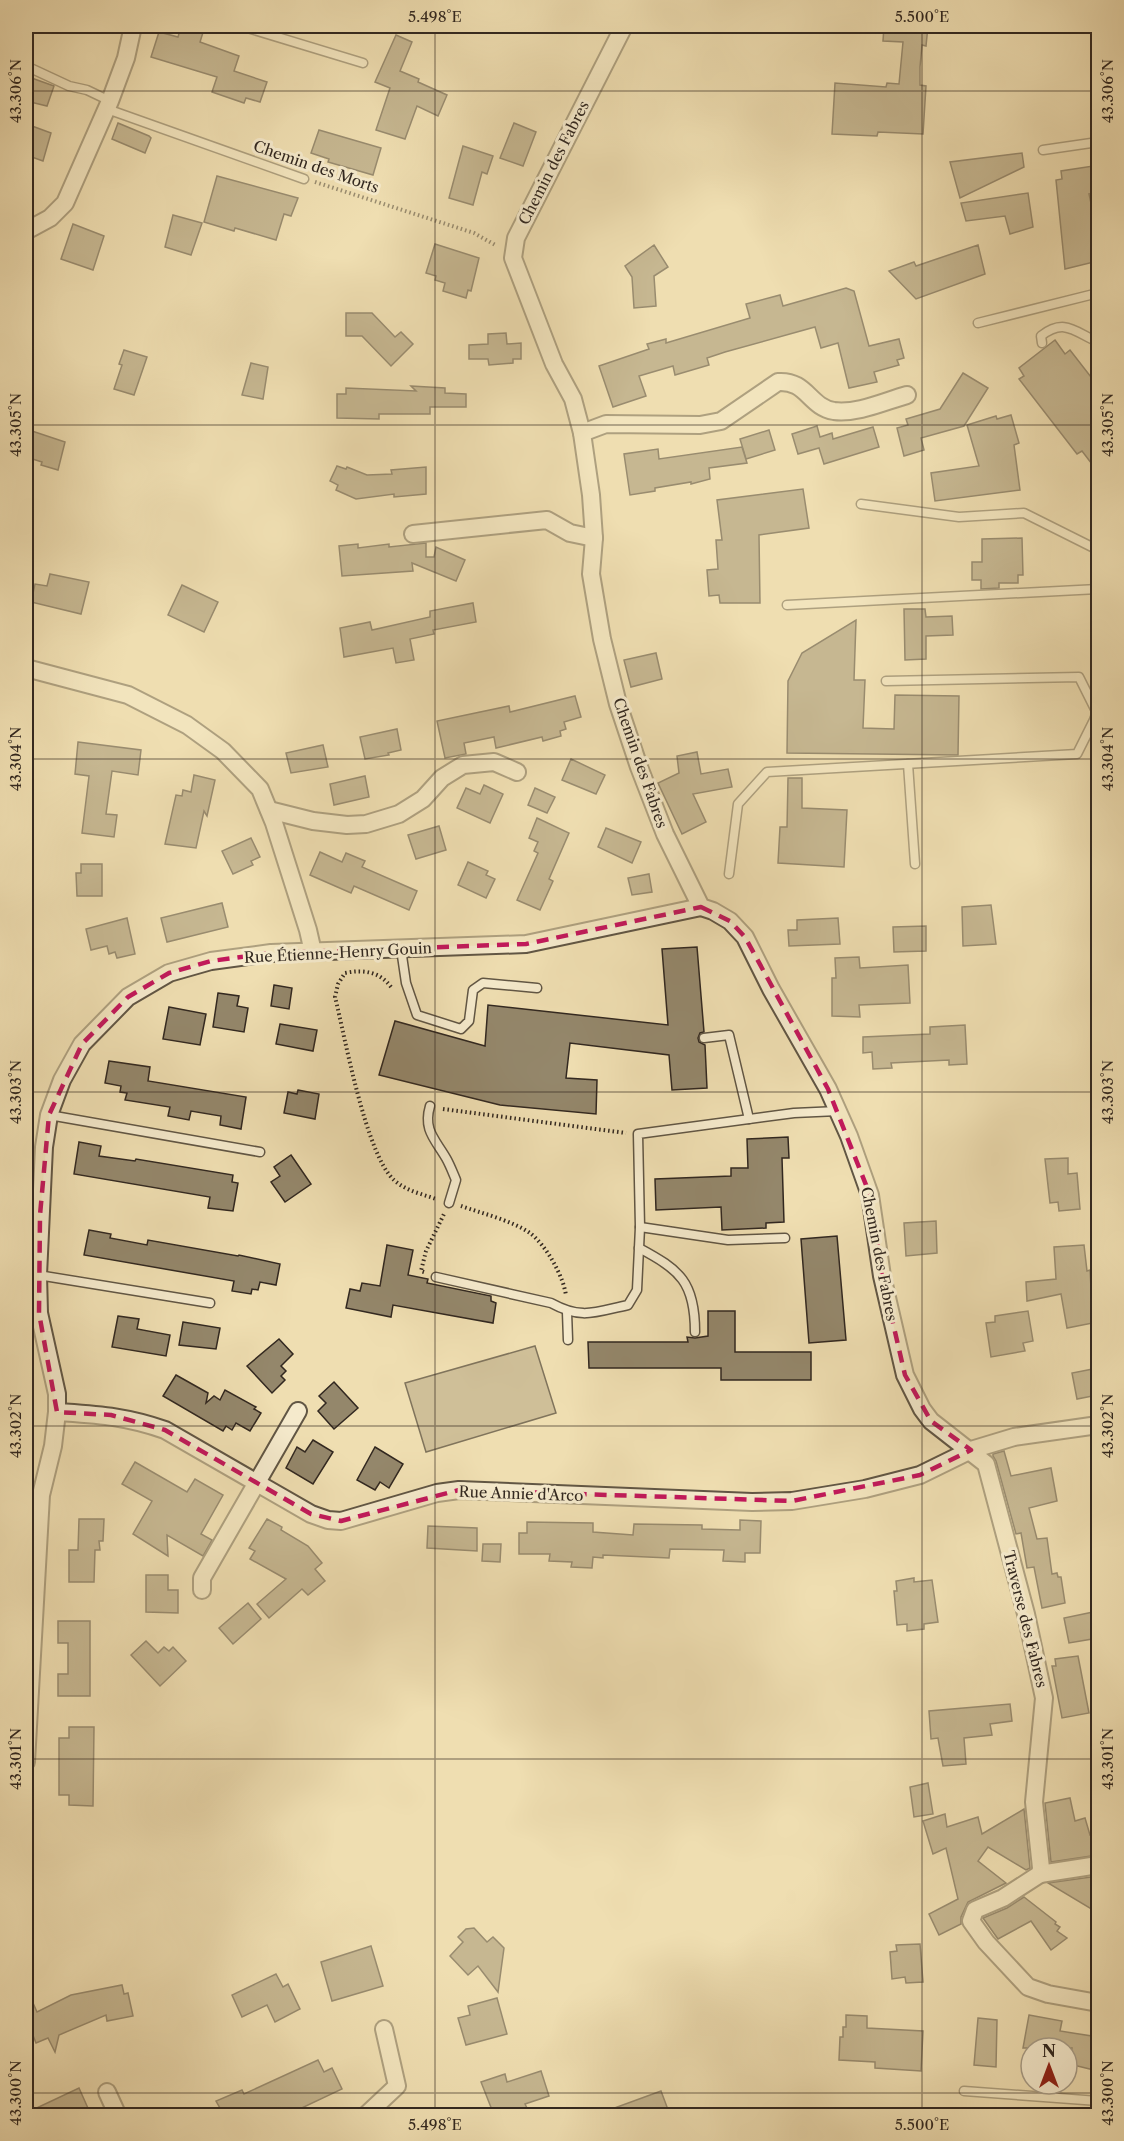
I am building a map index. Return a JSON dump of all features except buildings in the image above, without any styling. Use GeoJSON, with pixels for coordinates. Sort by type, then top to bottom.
{"type":"FeatureCollection","features":[{"type":"Feature","properties":{"kind":"street"},"geometry":{"type":"LineString","coordinates":[[26,231],[50,218],[65,203],[108,105],[126,58],[133,26]]}},
{"type":"Feature","properties":{"kind":"street","name":"Chemin des Fabres"},"geometry":{"type":"LineString","coordinates":[[624,26],[516,238],[514,255],[554,364],[573,399],[582,433],[591,495],[594,538],[591,574],[602,639],[618,704],[639,766],[665,834],[701,907],[730,921],[745,937],[771,989],[828,1089],[849,1136],[870,1195],[882,1276],[905,1375],[931,1421],[970,1450]]}},
{"type":"Feature","properties":{"kind":"street"},"geometry":{"type":"LineString","coordinates":[[582,433],[606,424],[700,425],[721,421],[778,382],[797,385],[818,404],[832,411],[851,411],[907,395]]}},
{"type":"Feature","properties":{"kind":"street"},"geometry":{"type":"LineString","coordinates":[[413,534],[547,520],[570,533],[594,538]]}},
{"type":"Feature","properties":{"kind":"street"},"geometry":{"type":"LineString","coordinates":[[26,668],[128,696],[187,725],[223,751],[260,789],[269,810],[313,952]]}},
{"type":"Feature","properties":{"kind":"street"},"geometry":{"type":"LineString","coordinates":[[269,810],[347,825],[366,824],[399,814],[423,799],[442,778],[463,765],[494,762],[517,772]]}},
{"type":"Feature","properties":{"kind":"street","name":"Rue Étienne-Henry Gouin"},"geometry":{"type":"LineString","coordinates":[[26,1762],[41,1495],[57,1412],[57,1394],[39,1313],[38,1275],[44,1147],[49,1115],[62,1080],[82,1044],[128,997],[170,973],[211,961],[271,953],[526,944],[701,907]]}},
{"type":"Feature","properties":{"kind":"street"},"geometry":{"type":"LineString","coordinates":[[202,1590],[202,1578],[298,1411]]}},
{"type":"Feature","properties":{"kind":"street","name":"Rue Annie d'Arco"},"geometry":{"type":"LineString","coordinates":[[57,1412],[111,1415],[140,1421],[165,1430],[311,1514],[328,1520],[341,1521],[437,1493],[459,1490],[752,1502],[792,1501],[865,1489],[920,1475],[970,1450],[1014,1437],[1098,1425]]}},
{"type":"Feature","properties":{"kind":"street","name":"Traverse des Fabres"},"geometry":{"type":"LineString","coordinates":[[970,1450],[986,1464],[1026,1614],[1044,1698],[1034,1802],[1040,1874]]}},
{"type":"Feature","properties":{"kind":"street"},"geometry":{"type":"LineString","coordinates":[[1094,1865],[1040,1874],[1003,1898],[975,1910],[971,1921],[986,1942],[1028,1988],[1098,2003]]}},
{"type":"Feature","properties":{"kind":"street"},"geometry":{"type":"LineString","coordinates":[[365,2115],[397,2086],[384,2030]]}},
{"type":"Feature","properties":{"kind":"street"},"geometry":{"type":"LineString","coordinates":[[107,2092],[118,2115]]}},
{"type":"Feature","properties":{"kind":"lane"},"geometry":{"type":"LineString","coordinates":[[241,26],[363,63]]}},
{"type":"Feature","properties":{"kind":"lane","name":"Chemin des Morts"},"geometry":{"type":"LineString","coordinates":[[26,66],[69,86],[87,90],[108,105],[304,179]]}},
{"type":"Feature","properties":{"kind":"lane"},"geometry":{"type":"LineString","coordinates":[[1043,150],[1098,142]]}},
{"type":"Feature","properties":{"kind":"lane"},"geometry":{"type":"LineString","coordinates":[[978,323],[1098,293]]}},
{"type":"Feature","properties":{"kind":"lane"},"geometry":{"type":"LineString","coordinates":[[1042,343],[1041,336],[1049,330],[1068,327],[1098,342]]}},
{"type":"Feature","properties":{"kind":"lane"},"geometry":{"type":"LineString","coordinates":[[861,504],[959,517],[1024,513],[1098,550]]}},
{"type":"Feature","properties":{"kind":"lane"},"geometry":{"type":"LineString","coordinates":[[787,605],[1098,590]]}},
{"type":"Feature","properties":{"kind":"lane"},"geometry":{"type":"LineString","coordinates":[[729,874],[738,804],[767,772],[1077,754],[1097,718],[1079,677],[886,681]]}},
{"type":"Feature","properties":{"kind":"lane"},"geometry":{"type":"LineString","coordinates":[[908,764],[915,864]]}},
{"type":"Feature","properties":{"kind":"lane"},"geometry":{"type":"LineString","coordinates":[[401,949],[406,983],[417,1015],[461,1029],[469,1021],[473,990],[483,983],[537,988]]}},
{"type":"Feature","properties":{"kind":"lane"},"geometry":{"type":"LineString","coordinates":[[705,1038],[729,1035],[749,1119]]}},
{"type":"Feature","properties":{"kind":"lane"},"geometry":{"type":"LineString","coordinates":[[430,1106],[427,1117],[430,1134],[446,1158],[456,1180],[449,1203]]}},
{"type":"Feature","properties":{"kind":"lane"},"geometry":{"type":"LineString","coordinates":[[436,1277],[551,1303],[567,1312],[585,1315],[628,1305],[638,1290],[640,1227],[638,1134],[794,1113],[838,1112]]}},
{"type":"Feature","properties":{"kind":"lane"},"geometry":{"type":"LineString","coordinates":[[49,1115],[260,1152]]}},
{"type":"Feature","properties":{"kind":"lane"},"geometry":{"type":"LineString","coordinates":[[640,1227],[728,1240],[785,1238]]}},
{"type":"Feature","properties":{"kind":"lane"},"geometry":{"type":"LineString","coordinates":[[639,1248],[664,1261],[679,1273],[687,1286],[695,1310],[695,1332]]}},
{"type":"Feature","properties":{"kind":"lane"},"geometry":{"type":"LineString","coordinates":[[38,1275],[210,1303]]}},
{"type":"Feature","properties":{"kind":"lane"},"geometry":{"type":"LineString","coordinates":[[567,1312],[568,1340]]}},
{"type":"Feature","properties":{"kind":"lane"},"geometry":{"type":"LineString","coordinates":[[964,2091],[1098,2101]]}},
{"type":"Feature","properties":{"kind":"path","name":"Chemin des Morts"},"geometry":{"type":"LineString","coordinates":[[304,179],[474,233],[514,255]]}},
{"type":"Feature","properties":{"kind":"path"},"geometry":{"type":"LineString","coordinates":[[456,1112],[638,1134]]}},
{"type":"Feature","properties":{"kind":"path"},"geometry":{"type":"LineString","coordinates":[[421,1271],[426,1251],[449,1203]]}},
{"type":"Feature","properties":{"kind":"highlighted area"},"geometry":{"type":"Polygon","coordinates":[[[701,907],[730,921],[745,937],[828,1089],[870,1195],[882,1276],[905,1375],[931,1421],[971,1450],[920,1475],[792,1501],[459,1490],[341,1521],[311,1514],[165,1430],[111,1415],[57,1412],[39,1313],[40,1215],[49,1115],[82,1044],[128,997],[169,973],[211,961],[271,953],[526,944],[701,907]]]}},
{"type":"Feature","properties":{"kind":"shaded area"},"geometry":{"type":"Polygon","coordinates":[[[535,1346],[556,1413],[426,1452],[405,1383],[535,1346]]]}}]}
